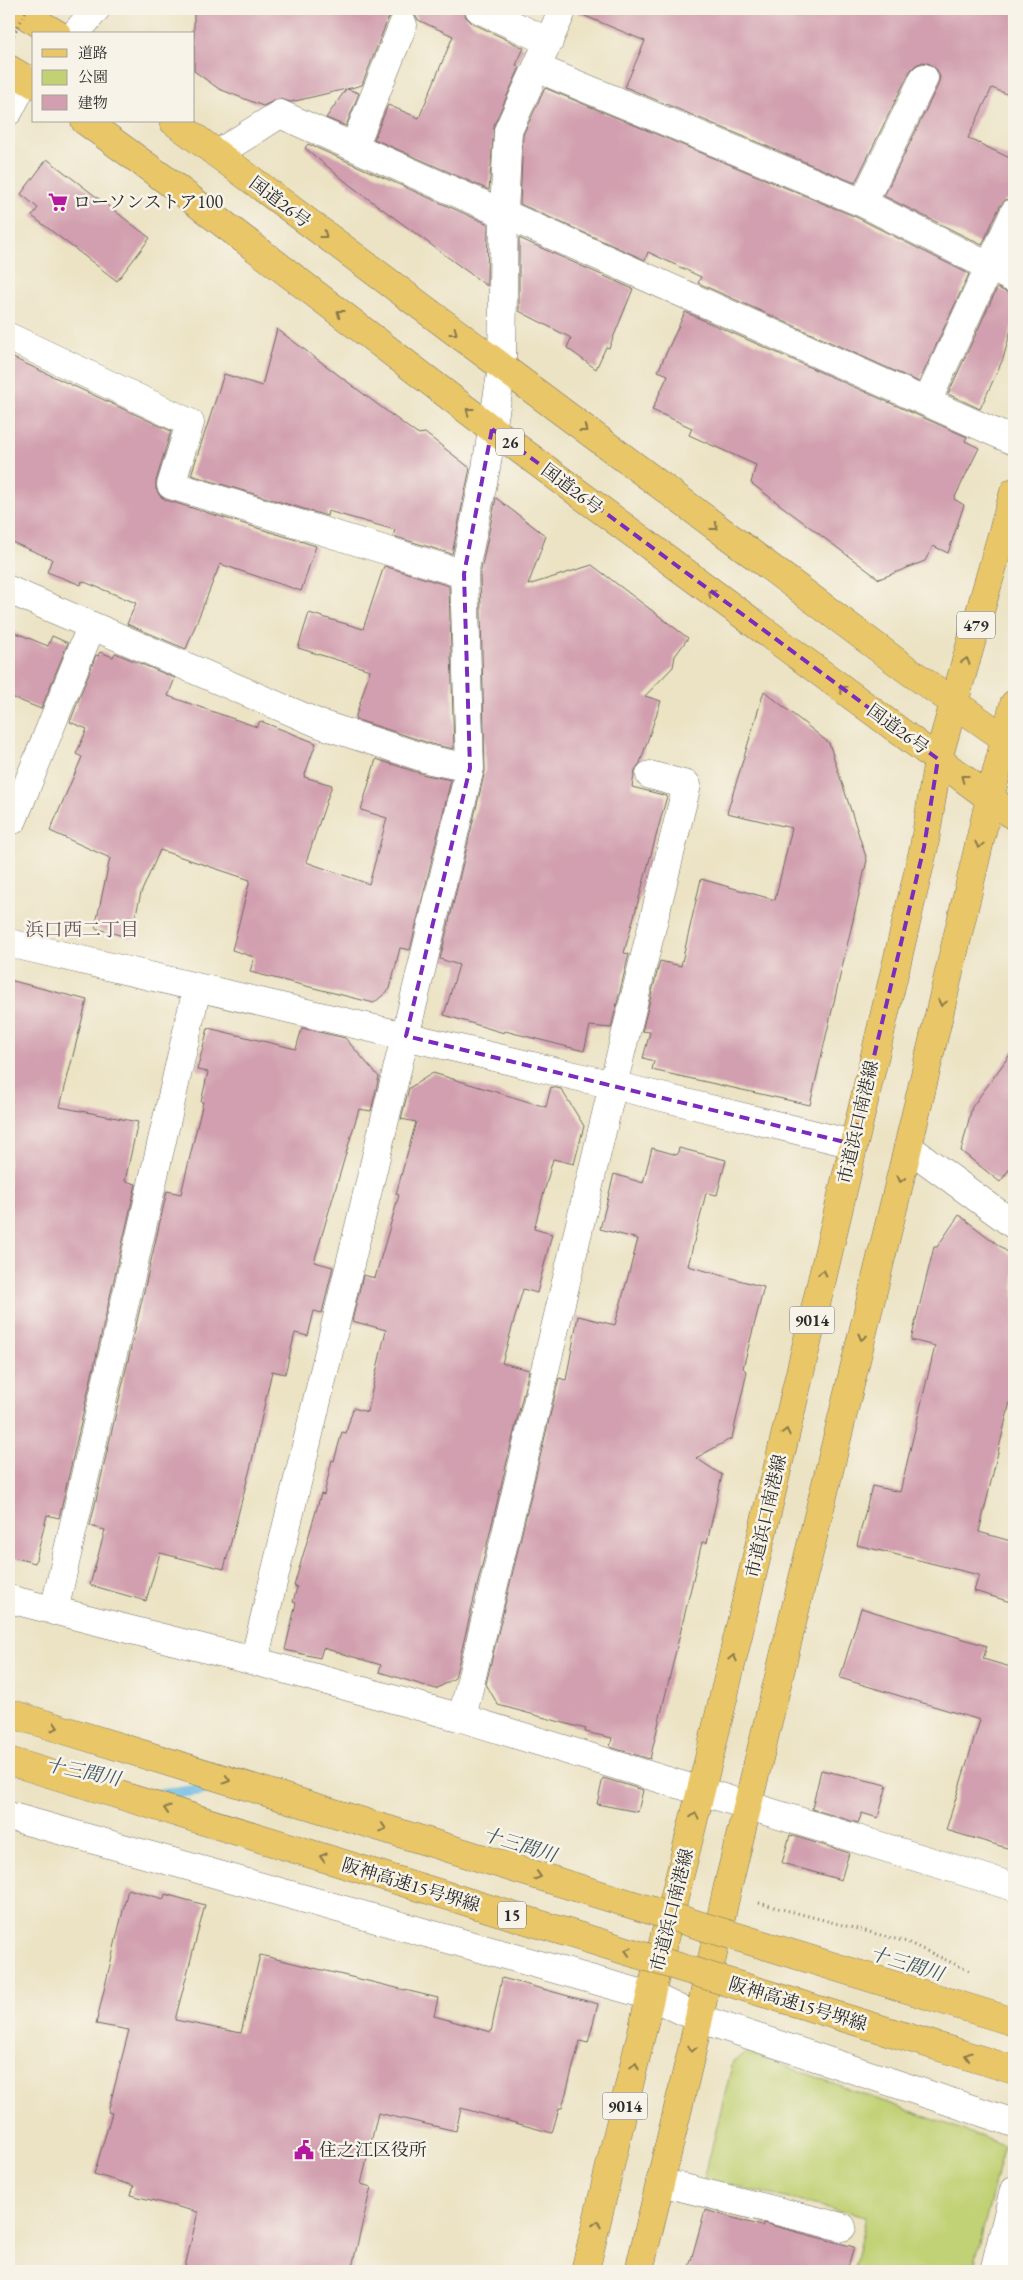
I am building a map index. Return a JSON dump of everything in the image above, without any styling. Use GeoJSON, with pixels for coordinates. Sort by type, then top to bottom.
{"type":"FeatureCollection","features":[{"type":"Feature","properties":{"kind":"main road"},"geometry":{"type":"LineString","coordinates":[[15,9],[54,32]]}},
{"type":"Feature","properties":{"kind":"main road","name":"国道26号"},"geometry":{"type":"LineString","coordinates":[[86,122],[170,183],[492,429],[740,615],[1014,816]]}},
{"type":"Feature","properties":{"kind":"main road","name":"国道26号"},"geometry":{"type":"LineString","coordinates":[[175,122],[954,704],[1010,741]]}},
{"type":"Feature","properties":{"kind":"main road","name":"479"},"geometry":{"type":"LineString","coordinates":[[938,759],[1014,492]]}},
{"type":"Feature","properties":{"kind":"main road"},"geometry":{"type":"LineString","coordinates":[[638,2271],[727,1890],[908,1147],[990,798],[1010,741],[1014,704]]}},
{"type":"Feature","properties":{"kind":"main road","name":"市道浜口南港線"},"geometry":{"type":"LineString","coordinates":[[585,2271],[678,1880],[702,1790],[924,847],[938,759]]}},
{"type":"Feature","properties":{"kind":"main road"},"geometry":{"type":"LineString","coordinates":[[9,1713],[1014,2022]]}},
{"type":"Feature","properties":{"kind":"main road","name":"阪神高速15号堺線"},"geometry":{"type":"LineString","coordinates":[[9,1761],[1014,2070]]}},
{"type":"Feature","properties":{"kind":"street"},"geometry":{"type":"LineString","coordinates":[[77,32],[96,9]]}},
{"type":"Feature","properties":{"kind":"street"},"geometry":{"type":"LineString","coordinates":[[479,9],[549,42]]}},
{"type":"Feature","properties":{"kind":"street"},"geometry":{"type":"LineString","coordinates":[[254,1661],[470,768],[464,574],[502,368],[504,212],[508,131],[563,9]]}},
{"type":"Feature","properties":{"kind":"street"},"geometry":{"type":"LineString","coordinates":[[354,146],[403,25]]}},
{"type":"Feature","properties":{"kind":"street"},"geometry":{"type":"LineString","coordinates":[[537,68],[863,203],[1014,279]]}},
{"type":"Feature","properties":{"kind":"street"},"geometry":{"type":"LineString","coordinates":[[9,111],[23,77]]}},
{"type":"Feature","properties":{"kind":"street"},"geometry":{"type":"LineString","coordinates":[[863,203],[924,78]]}},
{"type":"Feature","properties":{"kind":"street"},"geometry":{"type":"LineString","coordinates":[[216,154],[280,114],[504,212],[1014,441]]}},
{"type":"Feature","properties":{"kind":"street"},"geometry":{"type":"LineString","coordinates":[[928,402],[1014,213]]}},
{"type":"Feature","properties":{"kind":"street"},"geometry":{"type":"LineString","coordinates":[[9,337],[190,423],[171,485],[464,574]]}},
{"type":"Feature","properties":{"kind":"street"},"geometry":{"type":"LineString","coordinates":[[9,590],[91,627],[320,724],[431,760],[470,768]]}},
{"type":"Feature","properties":{"kind":"street"},"geometry":{"type":"LineString","coordinates":[[12,820],[91,627]]}},
{"type":"Feature","properties":{"kind":"street"},"geometry":{"type":"LineString","coordinates":[[462,1718],[613,1085],[688,785],[650,775]]}},
{"type":"Feature","properties":{"kind":"street"},"geometry":{"type":"LineString","coordinates":[[9,943],[613,1085],[853,1144]]}},
{"type":"Feature","properties":{"kind":"street"},"geometry":{"type":"LineString","coordinates":[[54,1610],[197,988]]}},
{"type":"Feature","properties":{"kind":"street"},"geometry":{"type":"LineString","coordinates":[[908,1147],[1014,1225]]}},
{"type":"Feature","properties":{"kind":"street"},"geometry":{"type":"LineString","coordinates":[[9,1599],[254,1661],[462,1718],[1014,1887]]}},
{"type":"Feature","properties":{"kind":"street"},"geometry":{"type":"LineString","coordinates":[[9,1816],[651,1996],[698,2018],[1014,2123]]}},
{"type":"Feature","properties":{"kind":"street"},"geometry":{"type":"LineString","coordinates":[[660,2182],[842,2228]]}},
{"type":"Feature","properties":{"kind":"street"},"geometry":{"type":"LineString","coordinates":[[994,2271],[1014,2190]]}},
{"type":"Feature","properties":{"kind":"path"},"geometry":{"type":"LineString","coordinates":[[9,44],[27,9]]}},
{"type":"Feature","properties":{"kind":"path"},"geometry":{"type":"LineString","coordinates":[[756,1902],[907,1942],[977,1974]]}},
{"type":"Feature","properties":{"kind":"highlighted area"},"geometry":{"type":"Polygon","coordinates":[[[492,429],[938,759],[924,847],[853,1144],[406,1036],[470,768],[464,574],[492,429]]]}},
{"type":"Feature","properties":{"kind":"green space"},"geometry":{"type":"Polygon","coordinates":[[[747,2052],[1004,2145],[973,2271],[853,2271],[866,2217],[704,2179],[733,2061],[747,2052]]]}},
{"type":"Feature","properties":{"kind":"building"},"geometry":{"type":"Polygon","coordinates":[[[194,9],[464,9],[466,17],[472,23],[524,48],[516,65],[520,67],[494,125],[489,190],[374,139],[388,105],[419,118],[453,36],[418,20],[408,10],[400,10],[393,13],[388,19],[362,85],[347,89],[359,93],[346,126],[326,118],[346,89],[291,102],[278,99],[263,106],[219,89],[195,72],[194,9]]]}},
{"type":"Feature","properties":{"kind":"building"},"geometry":{"type":"Polygon","coordinates":[[[578,9],[1014,9],[1014,97],[992,88],[968,138],[1014,160],[1014,198],[1005,200],[1000,206],[982,245],[884,196],[938,85],[940,77],[937,70],[930,64],[923,62],[916,65],[910,71],[855,183],[625,87],[645,41],[578,13],[578,9]]]}},
{"type":"Feature","properties":{"kind":"building"},"geometry":{"type":"Polygon","coordinates":[[[545,88],[856,217],[969,274],[919,382],[698,283],[701,277],[648,252],[645,260],[520,204],[523,135],[545,88]]]}},
{"type":"Feature","properties":{"kind":"building"},"geometry":{"type":"Polygon","coordinates":[[[308,144],[488,224],[487,286],[351,186],[305,148],[308,144]]]}},
{"type":"Feature","properties":{"kind":"building"},"geometry":{"type":"Polygon","coordinates":[[[47,159],[150,238],[117,281],[32,216],[38,208],[21,194],[47,159]]]}},
{"type":"Feature","properties":{"kind":"building"},"geometry":{"type":"Polygon","coordinates":[[[519,238],[633,289],[609,348],[606,347],[596,369],[567,348],[571,338],[519,311],[519,238]]]}},
{"type":"Feature","properties":{"kind":"building"},"geometry":{"type":"Polygon","coordinates":[[[997,288],[1014,295],[1014,319],[1003,359],[980,409],[948,394],[997,288]]]}},
{"type":"Feature","properties":{"kind":"building"},"geometry":{"type":"Polygon","coordinates":[[[685,312],[967,437],[965,441],[979,448],[954,499],[964,505],[948,553],[933,546],[925,561],[879,579],[751,483],[756,465],[689,435],[692,428],[652,410],[668,375],[658,371],[685,312]]]}},
{"type":"Feature","properties":{"kind":"building"},"geometry":{"type":"Polygon","coordinates":[[[277,329],[417,434],[425,433],[470,468],[452,554],[393,536],[395,530],[328,511],[327,516],[191,475],[224,374],[262,386],[277,329]]]}},
{"type":"Feature","properties":{"kind":"building"},"geometry":{"type":"Polygon","coordinates":[[[9,356],[171,431],[156,481],[156,489],[160,496],[166,500],[316,546],[301,591],[220,564],[186,649],[127,624],[136,603],[82,581],[81,585],[47,572],[52,559],[9,541],[9,356]]]}},
{"type":"Feature","properties":{"kind":"building"},"geometry":{"type":"Polygon","coordinates":[[[496,498],[546,536],[528,585],[592,565],[688,638],[675,656],[673,667],[645,696],[661,701],[640,763],[635,770],[632,787],[667,796],[624,953],[629,954],[611,1028],[590,1026],[584,1051],[505,1031],[504,1033],[444,1015],[459,965],[440,959],[485,771],[480,575],[496,498]]]}},
{"type":"Feature","properties":{"kind":"building"},"geometry":{"type":"Polygon","coordinates":[[[384,566],[449,586],[454,749],[435,745],[355,719],[370,670],[298,648],[309,613],[363,629],[384,566]]]}},
{"type":"Feature","properties":{"kind":"building"},"geometry":{"type":"Polygon","coordinates":[[[9,630],[48,646],[52,636],[68,643],[41,709],[9,696],[9,630]]]}},
{"type":"Feature","properties":{"kind":"building"},"geometry":{"type":"Polygon","coordinates":[[[100,652],[113,657],[115,653],[175,678],[168,696],[257,727],[260,721],[316,743],[304,777],[332,785],[306,862],[369,884],[387,818],[361,810],[376,759],[426,775],[451,780],[410,950],[400,948],[390,989],[374,1003],[250,972],[254,957],[232,950],[250,880],[160,850],[141,893],[130,938],[95,928],[110,858],[50,831],[82,757],[76,754],[87,729],[70,722],[96,655],[98,656],[100,652]]]}},
{"type":"Feature","properties":{"kind":"building"},"geometry":{"type":"Polygon","coordinates":[[[764,691],[829,743],[867,860],[810,1105],[652,1070],[654,1061],[643,1058],[650,1032],[642,1031],[660,961],[681,966],[701,879],[775,900],[792,828],[727,813],[764,691]]]}},
{"type":"Feature","properties":{"kind":"building"},"geometry":{"type":"Polygon","coordinates":[[[9,980],[87,1000],[60,1107],[138,1122],[125,1181],[136,1184],[59,1518],[47,1515],[35,1563],[9,1556],[9,980]]]}},
{"type":"Feature","properties":{"kind":"building"},"geometry":{"type":"Polygon","coordinates":[[[208,1028],[296,1049],[302,1028],[345,1038],[379,1077],[371,1111],[359,1109],[314,1262],[333,1267],[322,1313],[314,1311],[308,1336],[295,1333],[285,1374],[272,1371],[251,1465],[224,1569],[160,1553],[146,1601],[90,1585],[105,1530],[90,1526],[167,1191],[181,1194],[203,1102],[201,1102],[208,1072],[197,1070],[208,1028]]]}},
{"type":"Feature","properties":{"kind":"building"},"geometry":{"type":"Polygon","coordinates":[[[1014,1049],[1014,1163],[1000,1182],[961,1151],[972,1107],[1014,1049]]]}},
{"type":"Feature","properties":{"kind":"building"},"geometry":{"type":"Polygon","coordinates":[[[433,1073],[546,1107],[551,1087],[561,1089],[584,1126],[574,1164],[553,1159],[534,1229],[552,1234],[537,1293],[523,1289],[502,1363],[529,1370],[455,1678],[436,1689],[379,1672],[381,1665],[323,1648],[320,1658],[285,1650],[296,1603],[293,1602],[297,1587],[294,1586],[321,1494],[324,1495],[332,1460],[334,1461],[342,1432],[346,1433],[353,1408],[367,1412],[386,1330],[352,1321],[363,1275],[375,1278],[399,1195],[396,1194],[416,1122],[401,1119],[409,1088],[433,1073]]]}},
{"type":"Feature","properties":{"kind":"building"},"geometry":{"type":"Polygon","coordinates":[[[652,1148],[677,1155],[679,1148],[726,1160],[717,1195],[706,1193],[688,1266],[764,1287],[743,1368],[747,1372],[732,1438],[696,1458],[722,1475],[707,1543],[702,1542],[650,1759],[610,1747],[612,1738],[585,1732],[586,1729],[498,1705],[486,1684],[559,1378],[566,1380],[578,1316],[615,1325],[638,1239],[600,1229],[614,1174],[643,1183],[652,1148]]]}},
{"type":"Feature","properties":{"kind":"building"},"geometry":{"type":"Polygon","coordinates":[[[959,1215],[1014,1257],[1014,1385],[979,1532],[1014,1542],[1014,1603],[974,1591],[979,1575],[857,1545],[872,1486],[900,1492],[935,1346],[911,1340],[934,1247],[937,1247],[959,1215]]]}},
{"type":"Feature","properties":{"kind":"building"},"geometry":{"type":"Polygon","coordinates":[[[861,1608],[987,1646],[983,1659],[1014,1668],[1014,1850],[946,1830],[980,1720],[840,1678],[861,1608]]]}},
{"type":"Feature","properties":{"kind":"building"},"geometry":{"type":"Polygon","coordinates":[[[821,1770],[887,1785],[878,1818],[862,1813],[858,1823],[812,1809],[821,1770]]]}},
{"type":"Feature","properties":{"kind":"building"},"geometry":{"type":"Polygon","coordinates":[[[603,1778],[643,1790],[638,1812],[597,1804],[603,1778]]]}},
{"type":"Feature","properties":{"kind":"building"},"geometry":{"type":"Polygon","coordinates":[[[790,1835],[849,1853],[841,1880],[782,1863],[790,1835]]]}},
{"type":"Feature","properties":{"kind":"building"},"geometry":{"type":"Polygon","coordinates":[[[128,1889],[164,1899],[165,1894],[205,1905],[175,2020],[241,2033],[260,1955],[438,1998],[434,2016],[491,2032],[502,1978],[598,2004],[588,2043],[580,2041],[562,2108],[559,2108],[552,2133],[461,2108],[456,2131],[378,2113],[361,2184],[371,2187],[351,2271],[184,2271],[198,2212],[131,2195],[134,2186],[94,2174],[112,2113],[108,2112],[129,2030],[96,2024],[128,1889]]]}},
{"type":"Feature","properties":{"kind":"building"},"geometry":{"type":"Polygon","coordinates":[[[705,2210],[762,2226],[763,2223],[854,2247],[847,2271],[688,2271],[705,2210]]]}},
{"type":"Feature","properties":{"kind":"waterway","name":"十三間川"},"geometry":{"type":"LineString","coordinates":[[149,1796],[225,1787]]}},
{"type":"Feature","properties":{"kind":"place","name":"ローソンストア100"},"geometry":{"type":"Point","coordinates":[58,202]}},
{"type":"Feature","properties":{"kind":"place","name":"住之江区役所"},"geometry":{"type":"Point","coordinates":[304,2150]}},
{"type":"Feature","properties":{"kind":"district","name":"浜口西二丁目"},"geometry":{"type":"Point","coordinates":[82,929]}}]}
